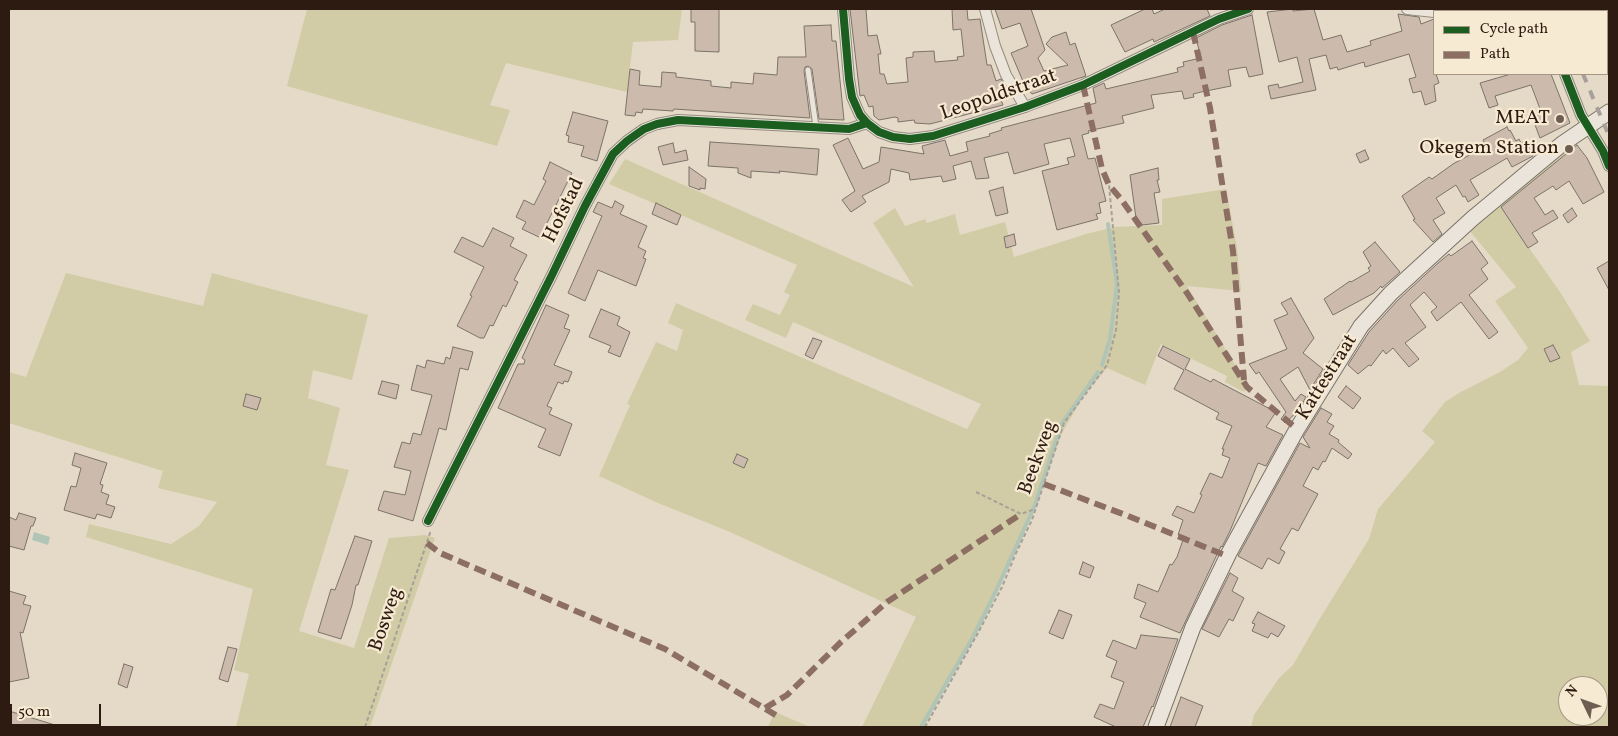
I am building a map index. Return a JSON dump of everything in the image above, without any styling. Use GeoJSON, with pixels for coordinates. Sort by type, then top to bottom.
{"type":"FeatureCollection","features":[{"type":"Feature","properties":{"kind":"main road","name":"Kattestraat"},"geometry":{"type":"LineString","coordinates":[[1156,727],[1193,627],[1229,553],[1297,429],[1361,326],[1391,293],[1473,218],[1562,144],[1609,112]]}},
{"type":"Feature","properties":{"kind":"street","name":"Leopoldstraat"},"geometry":{"type":"LineString","coordinates":[[843,9],[852,97],[860,115],[879,132],[893,137],[910,139],[933,136],[1025,108],[1082,85],[1219,19],[1248,9]]}},
{"type":"Feature","properties":{"kind":"street"},"geometry":{"type":"LineString","coordinates":[[985,9],[1006,74],[1025,108]]}},
{"type":"Feature","properties":{"kind":"street"},"geometry":{"type":"LineString","coordinates":[[1407,9],[1433,12]]}},
{"type":"Feature","properties":{"kind":"street"},"geometry":{"type":"LineString","coordinates":[[1565,75],[1581,115],[1603,151],[1609,166]]}},
{"type":"Feature","properties":{"kind":"street","name":"Hofstad"},"geometry":{"type":"LineString","coordinates":[[428,521],[585,206],[613,154],[627,141],[644,129],[657,124],[678,120],[849,129],[867,123]]}},
{"type":"Feature","properties":{"kind":"lane"},"geometry":{"type":"LineString","coordinates":[[808,70],[816,128]]}},
{"type":"Feature","properties":{"kind":"path"},"geometry":{"type":"LineString","coordinates":[[976,492],[1021,514],[1036,509]]}},
{"type":"Feature","properties":{"kind":"shaded area"},"geometry":{"type":"Polygon","coordinates":[[[307,9],[682,9],[678,40],[633,42],[627,92],[506,63],[490,105],[510,110],[497,146],[287,86],[307,9]]]}},
{"type":"Feature","properties":{"kind":"shaded area"},"geometry":{"type":"Polygon","coordinates":[[[1569,149],[1513,225],[1560,292],[1590,341],[1571,352],[1579,385],[1609,386],[1609,727],[1251,727],[1254,715],[1279,678],[1293,665],[1369,539],[1378,509],[1435,442],[1422,431],[1445,402],[1500,372],[1518,360],[1528,348],[1495,301],[1516,287],[1469,230],[1569,149]]]}},
{"type":"Feature","properties":{"kind":"shaded area"},"geometry":{"type":"Polygon","coordinates":[[[625,159],[914,287],[873,223],[895,208],[905,226],[925,219],[927,223],[955,214],[960,235],[1005,222],[1014,257],[1086,234],[1115,227],[1162,225],[1162,199],[1226,189],[1237,247],[1241,291],[1187,286],[1248,386],[1244,392],[1225,382],[1227,376],[1161,344],[1145,385],[1107,368],[1084,395],[1062,433],[1033,514],[996,595],[924,727],[862,727],[916,617],[730,532],[658,503],[599,476],[630,405],[627,404],[656,342],[677,351],[683,330],[668,323],[676,303],[967,429],[981,404],[793,322],[786,338],[745,320],[753,304],[780,315],[790,295],[784,292],[797,265],[609,184],[625,159]]]}},
{"type":"Feature","properties":{"kind":"shaded area"},"geometry":{"type":"Polygon","coordinates":[[[66,273],[203,306],[212,273],[368,315],[352,380],[313,370],[308,398],[340,408],[326,465],[349,470],[299,631],[354,648],[389,538],[425,535],[435,538],[370,727],[236,727],[249,674],[234,670],[253,589],[86,537],[89,524],[171,544],[199,526],[217,502],[158,488],[163,471],[9,423],[9,372],[26,377],[66,273]]]}},
{"type":"Feature","properties":{"kind":"shaded area"},"geometry":{"type":"Polygon","coordinates":[[[34,532],[50,537],[48,545],[32,540],[34,532]]]}},
{"type":"Feature","properties":{"kind":"shaded area"},"geometry":{"type":"Polygon","coordinates":[[[775,712],[810,727],[768,727],[775,712]]]}},
{"type":"Feature","properties":{"kind":"building"},"geometry":{"type":"Polygon","coordinates":[[[691,9],[719,9],[719,52],[695,51],[695,22],[691,22],[691,9]]]}},
{"type":"Feature","properties":{"kind":"building"},"geometry":{"type":"Polygon","coordinates":[[[850,9],[866,9],[868,36],[877,35],[881,54],[878,54],[880,74],[884,74],[887,84],[908,82],[906,58],[913,57],[913,52],[934,51],[935,62],[958,60],[957,57],[964,56],[961,29],[953,30],[952,9],[967,9],[968,20],[980,19],[987,65],[991,65],[996,81],[1001,79],[1005,86],[1007,99],[1001,100],[1003,105],[930,124],[915,123],[914,120],[898,122],[898,118],[895,117],[879,120],[874,116],[873,106],[869,107],[864,95],[860,96],[850,9]]]}},
{"type":"Feature","properties":{"kind":"building"},"geometry":{"type":"Polygon","coordinates":[[[995,9],[1031,9],[1045,50],[1038,58],[1044,71],[1068,65],[1046,44],[1052,37],[1066,32],[1070,45],[1075,43],[1086,76],[1032,94],[1025,86],[1011,53],[1028,46],[1020,23],[1002,29],[995,9]]]}},
{"type":"Feature","properties":{"kind":"building"},"geometry":{"type":"Polygon","coordinates":[[[1145,9],[1152,9],[1154,14],[1165,9],[1207,9],[1210,16],[1154,42],[1153,39],[1125,52],[1111,25],[1145,9]]]}},
{"type":"Feature","properties":{"kind":"building"},"geometry":{"type":"Polygon","coordinates":[[[1314,9],[1323,40],[1341,35],[1347,52],[1371,45],[1370,41],[1402,31],[1398,14],[1419,17],[1421,24],[1433,19],[1433,75],[1436,75],[1439,83],[1434,85],[1436,101],[1425,105],[1421,91],[1413,93],[1409,79],[1416,77],[1409,54],[1365,67],[1364,62],[1338,70],[1337,67],[1330,69],[1326,55],[1309,59],[1316,90],[1271,99],[1268,86],[1278,84],[1279,88],[1303,82],[1297,57],[1279,62],[1267,12],[1314,9]]]}},
{"type":"Feature","properties":{"kind":"building"},"geometry":{"type":"Polygon","coordinates":[[[1252,15],[1263,74],[1249,77],[1246,67],[1228,70],[1231,86],[1193,94],[1194,97],[1184,99],[1182,91],[1151,95],[1154,108],[1122,116],[1124,123],[1088,131],[1089,133],[1082,135],[1088,159],[1095,158],[1106,201],[1099,203],[1101,213],[1096,214],[1098,219],[1057,230],[1042,171],[1069,164],[1067,158],[1075,156],[1070,138],[1044,144],[1049,164],[1014,174],[1008,152],[984,158],[989,178],[976,179],[971,161],[953,166],[956,179],[943,182],[941,176],[910,180],[909,173],[891,169],[889,182],[862,196],[866,202],[851,212],[842,200],[855,191],[833,145],[848,138],[863,169],[879,162],[881,147],[924,154],[922,146],[945,140],[950,156],[968,151],[966,142],[990,136],[989,134],[1002,130],[1001,128],[1096,103],[1093,88],[1104,83],[1106,89],[1178,72],[1177,68],[1184,66],[1183,62],[1201,58],[1196,38],[1222,25],[1252,15]]]}},
{"type":"Feature","properties":{"kind":"building"},"geometry":{"type":"Polygon","coordinates":[[[831,25],[832,41],[836,41],[844,120],[819,119],[812,69],[808,66],[805,67],[804,71],[810,118],[674,109],[673,111],[643,109],[642,113],[636,112],[635,116],[625,115],[630,69],[640,71],[639,85],[661,87],[662,72],[676,73],[676,77],[711,81],[711,86],[731,88],[731,82],[753,84],[754,73],[777,75],[778,57],[806,57],[804,26],[831,25]]]}},
{"type":"Feature","properties":{"kind":"building"},"geometry":{"type":"Polygon","coordinates":[[[1508,75],[1551,75],[1570,123],[1540,138],[1532,117],[1542,114],[1531,85],[1495,96],[1498,105],[1489,108],[1480,83],[1508,75]]]}},
{"type":"Feature","properties":{"kind":"building"},"geometry":{"type":"Polygon","coordinates":[[[573,112],[608,121],[597,161],[581,156],[584,146],[568,142],[569,136],[566,135],[573,112]]]}},
{"type":"Feature","properties":{"kind":"building"},"geometry":{"type":"Polygon","coordinates":[[[1507,127],[1516,141],[1519,139],[1521,143],[1526,141],[1533,156],[1512,167],[1507,158],[1470,180],[1479,195],[1468,202],[1456,185],[1436,198],[1445,213],[1433,220],[1442,234],[1433,242],[1413,220],[1415,219],[1402,196],[1429,177],[1432,179],[1453,164],[1486,146],[1483,140],[1507,127]]]}},
{"type":"Feature","properties":{"kind":"building"},"geometry":{"type":"Polygon","coordinates":[[[710,142],[819,149],[817,175],[779,171],[780,173],[751,171],[751,178],[738,173],[738,168],[708,166],[710,142]]]}},
{"type":"Feature","properties":{"kind":"building"},"geometry":{"type":"Polygon","coordinates":[[[673,143],[675,153],[686,150],[688,160],[663,165],[658,147],[673,143]]]}},
{"type":"Feature","properties":{"kind":"building"},"geometry":{"type":"Polygon","coordinates":[[[1577,145],[1587,158],[1604,192],[1583,204],[1569,181],[1556,190],[1553,186],[1534,198],[1545,215],[1553,210],[1558,218],[1532,233],[1538,242],[1528,248],[1501,207],[1577,145]]]}},
{"type":"Feature","properties":{"kind":"building"},"geometry":{"type":"Polygon","coordinates":[[[1365,150],[1369,159],[1360,163],[1356,154],[1365,150]]]}},
{"type":"Feature","properties":{"kind":"building"},"geometry":{"type":"Polygon","coordinates":[[[550,162],[572,173],[541,238],[522,229],[526,222],[516,217],[524,200],[534,205],[546,181],[543,179],[550,162]]]}},
{"type":"Feature","properties":{"kind":"building"},"geometry":{"type":"Polygon","coordinates":[[[689,167],[706,179],[705,189],[700,188],[700,190],[689,186],[689,167]]]}},
{"type":"Feature","properties":{"kind":"building"},"geometry":{"type":"Polygon","coordinates":[[[1158,168],[1159,180],[1157,180],[1160,192],[1154,193],[1159,223],[1142,225],[1136,218],[1130,175],[1158,168]]]}},
{"type":"Feature","properties":{"kind":"building"},"geometry":{"type":"Polygon","coordinates":[[[1003,187],[1008,213],[996,216],[989,191],[1003,187]]]}},
{"type":"Feature","properties":{"kind":"building"},"geometry":{"type":"Polygon","coordinates":[[[615,201],[624,206],[620,214],[647,226],[638,247],[646,251],[643,258],[646,259],[636,286],[598,270],[585,301],[568,293],[602,216],[593,212],[598,202],[612,208],[615,201]]]}},
{"type":"Feature","properties":{"kind":"building"},"geometry":{"type":"Polygon","coordinates":[[[656,203],[681,215],[677,225],[652,214],[656,203]]]}},
{"type":"Feature","properties":{"kind":"building"},"geometry":{"type":"Polygon","coordinates":[[[1572,208],[1577,216],[1568,223],[1563,215],[1572,208]]]}},
{"type":"Feature","properties":{"kind":"building"},"geometry":{"type":"Polygon","coordinates":[[[493,228],[514,238],[510,246],[527,255],[514,280],[518,282],[506,307],[503,305],[493,326],[490,325],[484,338],[480,338],[457,326],[484,267],[454,252],[462,237],[483,247],[493,228]]]}},
{"type":"Feature","properties":{"kind":"building"},"geometry":{"type":"Polygon","coordinates":[[[1014,234],[1016,245],[1006,248],[1004,237],[1014,234]]]}},
{"type":"Feature","properties":{"kind":"building"},"geometry":{"type":"Polygon","coordinates":[[[1472,241],[1488,263],[1481,269],[1488,279],[1469,295],[1498,332],[1489,339],[1461,302],[1437,321],[1431,312],[1437,307],[1424,292],[1410,305],[1426,327],[1405,343],[1419,359],[1409,367],[1393,348],[1386,354],[1383,350],[1371,366],[1369,365],[1358,374],[1348,365],[1369,332],[1398,300],[1449,254],[1451,256],[1472,241]]]}},
{"type":"Feature","properties":{"kind":"building"},"geometry":{"type":"Polygon","coordinates":[[[1375,242],[1400,272],[1382,288],[1381,286],[1374,293],[1333,315],[1324,299],[1350,281],[1370,271],[1368,268],[1371,266],[1363,252],[1375,242]]]}},
{"type":"Feature","properties":{"kind":"building"},"geometry":{"type":"Polygon","coordinates":[[[1609,261],[1609,290],[1597,268],[1609,261]]]}},
{"type":"Feature","properties":{"kind":"building"},"geometry":{"type":"Polygon","coordinates":[[[1291,298],[1314,338],[1303,353],[1323,369],[1310,390],[1298,367],[1280,379],[1295,401],[1301,394],[1306,397],[1297,412],[1285,423],[1281,419],[1286,412],[1259,372],[1256,374],[1249,364],[1287,349],[1274,320],[1288,314],[1281,303],[1291,298]]]}},
{"type":"Feature","properties":{"kind":"building"},"geometry":{"type":"Polygon","coordinates":[[[546,305],[569,315],[564,328],[570,330],[554,365],[572,372],[568,382],[564,381],[563,384],[558,382],[547,406],[552,408],[549,414],[572,424],[560,456],[538,447],[546,429],[498,408],[518,364],[524,364],[525,360],[522,358],[546,305]]]}},
{"type":"Feature","properties":{"kind":"building"},"geometry":{"type":"Polygon","coordinates":[[[601,309],[620,317],[617,325],[630,332],[620,357],[608,352],[611,346],[589,337],[601,309]]]}},
{"type":"Feature","properties":{"kind":"building"},"geometry":{"type":"Polygon","coordinates":[[[813,338],[822,341],[813,359],[805,355],[813,338]]]}},
{"type":"Feature","properties":{"kind":"building"},"geometry":{"type":"Polygon","coordinates":[[[1553,345],[1560,358],[1550,362],[1544,349],[1553,345]]]}},
{"type":"Feature","properties":{"kind":"building"},"geometry":{"type":"Polygon","coordinates":[[[1163,346],[1190,359],[1185,369],[1211,382],[1213,379],[1276,412],[1266,427],[1283,435],[1266,466],[1258,463],[1230,531],[1180,633],[1140,617],[1146,603],[1134,598],[1138,584],[1158,592],[1170,564],[1172,565],[1177,557],[1184,537],[1178,535],[1183,520],[1172,515],[1177,506],[1194,513],[1210,473],[1222,478],[1230,458],[1222,455],[1224,449],[1222,449],[1232,426],[1216,419],[1219,413],[1174,389],[1184,370],[1158,356],[1163,346]]]}},
{"type":"Feature","properties":{"kind":"building"},"geometry":{"type":"Polygon","coordinates":[[[453,347],[473,352],[468,370],[460,368],[446,430],[439,428],[413,521],[378,510],[384,491],[405,495],[411,471],[394,467],[402,442],[410,444],[413,433],[421,435],[432,395],[411,390],[417,365],[425,368],[427,360],[444,364],[446,357],[450,359],[453,347]]]}},
{"type":"Feature","properties":{"kind":"building"},"geometry":{"type":"Polygon","coordinates":[[[382,381],[399,385],[396,399],[378,394],[382,381]]]}},
{"type":"Feature","properties":{"kind":"building"},"geometry":{"type":"Polygon","coordinates":[[[1346,386],[1361,398],[1353,409],[1338,397],[1346,386]]]}},
{"type":"Feature","properties":{"kind":"building"},"geometry":{"type":"Polygon","coordinates":[[[246,394],[261,398],[257,410],[243,406],[246,394]]]}},
{"type":"Feature","properties":{"kind":"building"},"geometry":{"type":"Polygon","coordinates":[[[1321,408],[1332,414],[1327,422],[1334,426],[1329,434],[1339,440],[1338,442],[1352,454],[1348,459],[1332,448],[1325,462],[1323,461],[1318,470],[1313,467],[1303,486],[1318,494],[1298,531],[1292,528],[1280,549],[1285,552],[1279,564],[1268,558],[1262,569],[1238,556],[1300,443],[1310,448],[1303,437],[1321,408]]]}},
{"type":"Feature","properties":{"kind":"building"},"geometry":{"type":"Polygon","coordinates":[[[75,453],[107,463],[100,484],[103,485],[101,492],[109,495],[106,504],[115,507],[111,518],[97,514],[95,519],[64,510],[71,486],[76,487],[81,468],[72,465],[75,453]]]}},
{"type":"Feature","properties":{"kind":"building"},"geometry":{"type":"Polygon","coordinates":[[[737,454],[748,459],[744,468],[733,463],[737,454]]]}},
{"type":"Feature","properties":{"kind":"building"},"geometry":{"type":"Polygon","coordinates":[[[19,513],[36,518],[33,526],[31,526],[24,550],[9,546],[9,517],[16,520],[19,513]]]}},
{"type":"Feature","properties":{"kind":"building"},"geometry":{"type":"Polygon","coordinates":[[[355,536],[372,541],[358,585],[356,585],[341,639],[318,632],[331,589],[335,590],[355,536]]]}},
{"type":"Feature","properties":{"kind":"building"},"geometry":{"type":"Polygon","coordinates":[[[1083,562],[1094,567],[1090,578],[1079,574],[1083,562]]]}},
{"type":"Feature","properties":{"kind":"building"},"geometry":{"type":"Polygon","coordinates":[[[1230,573],[1238,578],[1232,591],[1244,598],[1233,621],[1229,619],[1219,637],[1202,629],[1230,573]]]}},
{"type":"Feature","properties":{"kind":"building"},"geometry":{"type":"Polygon","coordinates":[[[9,591],[26,596],[23,604],[31,606],[23,633],[20,632],[29,678],[9,682],[9,591]]]}},
{"type":"Feature","properties":{"kind":"building"},"geometry":{"type":"Polygon","coordinates":[[[1059,610],[1072,615],[1063,639],[1049,633],[1059,610]]]}},
{"type":"Feature","properties":{"kind":"building"},"geometry":{"type":"Polygon","coordinates":[[[1258,612],[1285,626],[1278,637],[1271,633],[1268,638],[1252,631],[1255,624],[1252,623],[1258,612]]]}},
{"type":"Feature","properties":{"kind":"building"},"geometry":{"type":"Polygon","coordinates":[[[1141,635],[1178,639],[1153,707],[1143,727],[1116,727],[1094,717],[1100,704],[1114,709],[1124,682],[1111,677],[1117,661],[1106,656],[1113,640],[1136,649],[1141,635]]]}},
{"type":"Feature","properties":{"kind":"building"},"geometry":{"type":"Polygon","coordinates":[[[228,647],[237,649],[228,682],[219,679],[228,647]]]}},
{"type":"Feature","properties":{"kind":"building"},"geometry":{"type":"Polygon","coordinates":[[[124,664],[133,667],[127,688],[118,684],[124,664]]]}},
{"type":"Feature","properties":{"kind":"building"},"geometry":{"type":"Polygon","coordinates":[[[1181,697],[1203,706],[1195,727],[1170,727],[1181,697]]]}},
{"type":"Feature","properties":{"kind":"building"},"geometry":{"type":"Polygon","coordinates":[[[9,711],[55,725],[54,727],[9,727],[9,711]]]}},
{"type":"Feature","properties":{"kind":"waterway"},"geometry":{"type":"LineString","coordinates":[[1102,365],[1110,339],[1117,284],[1108,224]]}},
{"type":"Feature","properties":{"kind":"waterway"},"geometry":{"type":"LineString","coordinates":[[921,727],[973,637],[995,593],[1035,505],[1061,425],[1098,372]]}},
{"type":"Feature","properties":{"kind":"railway"},"geometry":{"type":"LineString","coordinates":[[1583,75],[1609,136]]}},
{"type":"Feature","properties":{"kind":"marked path"},"geometry":{"type":"LineString","coordinates":[[1193,32],[1210,108],[1233,251],[1244,380]]}},
{"type":"Feature","properties":{"kind":"marked path"},"geometry":{"type":"LineString","coordinates":[[1083,85],[1102,169],[1109,185],[1121,199],[1187,293],[1247,387],[1297,429]]}},
{"type":"Feature","properties":{"kind":"marked path"},"geometry":{"type":"LineString","coordinates":[[1044,484],[1227,556]]}},
{"type":"Feature","properties":{"kind":"marked path"},"geometry":{"type":"LineString","coordinates":[[765,708],[787,695],[841,642],[887,602],[1021,514]]}},
{"type":"Feature","properties":{"kind":"marked path"},"geometry":{"type":"LineString","coordinates":[[427,543],[440,553],[665,649],[779,717]]}},
{"type":"Feature","properties":{"kind":"cycle path"},"geometry":{"type":"LineString","coordinates":[[843,9],[849,79],[852,97],[860,115],[879,132],[893,137],[910,139],[933,136],[1025,107],[1083,85],[1219,19],[1248,9]]}},
{"type":"Feature","properties":{"kind":"cycle path"},"geometry":{"type":"LineString","coordinates":[[1565,75],[1581,115],[1603,151],[1609,166]]}},
{"type":"Feature","properties":{"kind":"cycle path"},"geometry":{"type":"LineString","coordinates":[[428,521],[585,206],[613,154],[627,141],[644,129],[657,124],[678,120],[849,129],[867,123]]}},
{"type":"Feature","properties":{"kind":"place","name":"MEAT"},"geometry":{"type":"Point","coordinates":[1560,119]}},
{"type":"Feature","properties":{"kind":"place","name":"Okegem Station"},"geometry":{"type":"Point","coordinates":[1569,149]}}]}
